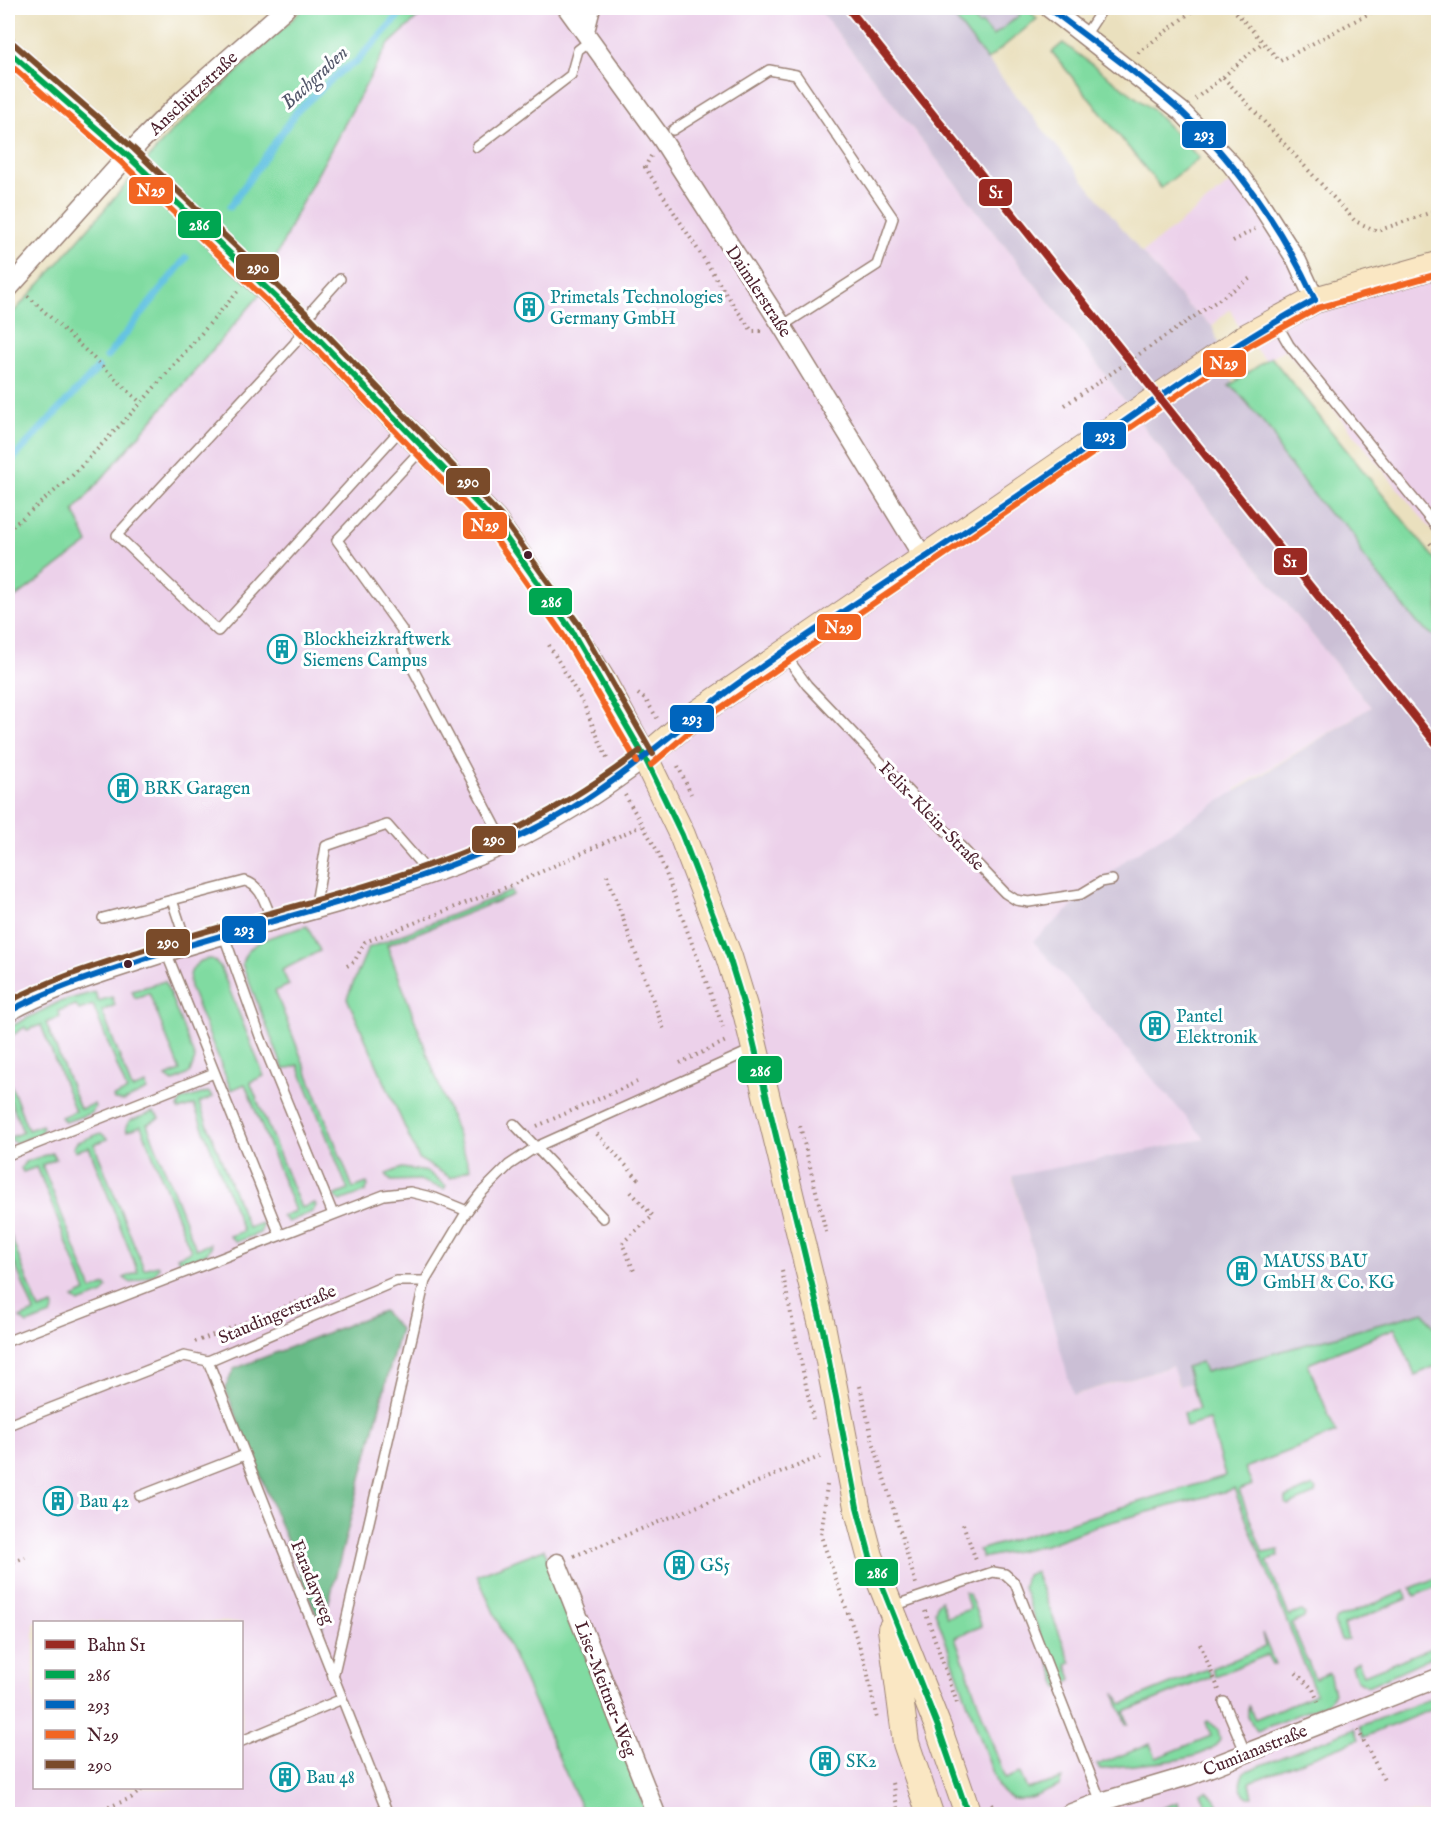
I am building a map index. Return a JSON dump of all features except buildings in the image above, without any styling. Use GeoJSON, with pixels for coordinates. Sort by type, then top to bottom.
{"type":"FeatureCollection","features":[{"type":"Feature","properties":{"kind":"street","name":"Anschützstraße"},"geometry":{"type":"LineString","coordinates":[[11,286],[128,156],[184,98],[286,8]]}},
{"type":"Feature","properties":{"kind":"street","name":"Daimlerstraße"},"geometry":{"type":"LineString","coordinates":[[567,8],[667,134],[923,557]]}},
{"type":"Feature","properties":{"kind":"street"},"geometry":{"type":"LineString","coordinates":[[588,36],[591,8]]}},
{"type":"Feature","properties":{"kind":"street"},"geometry":{"type":"LineString","coordinates":[[1049,8],[1181,111],[1231,164],[1258,200],[1297,261],[1315,300]]}},
{"type":"Feature","properties":{"kind":"street"},"geometry":{"type":"LineString","coordinates":[[8,51],[128,156],[242,286],[306,326],[494,521],[543,588],[604,683],[645,758],[682,835],[711,909],[757,1048],[823,1330],[857,1507],[889,1608],[910,1654],[968,1815]]}},
{"type":"Feature","properties":{"kind":"street"},"geometry":{"type":"LineString","coordinates":[[8,1012],[39,995],[166,952],[429,873],[505,844],[617,780],[698,713],[923,557],[1051,473],[1244,338],[1315,300],[1438,266]]}},
{"type":"Feature","properties":{"kind":"street","name":"Lise-Meitner-Weg"},"geometry":{"type":"LineString","coordinates":[[557,1563],[656,1815]]}},
{"type":"Feature","properties":{"kind":"street"},"geometry":{"type":"LineString","coordinates":[[889,1608],[906,1743],[930,1815]]}},
{"type":"Feature","properties":{"kind":"street","name":"Cumianastraße"},"geometry":{"type":"LineString","coordinates":[[1069,1815],[1101,1802],[1188,1776],[1438,1678]]}},
{"type":"Feature","properties":{"kind":"lane"},"geometry":{"type":"LineString","coordinates":[[1084,36],[1103,8]]}},
{"type":"Feature","properties":{"kind":"lane"},"geometry":{"type":"LineString","coordinates":[[477,147],[571,75],[578,50],[588,36]]}},
{"type":"Feature","properties":{"kind":"lane"},"geometry":{"type":"LineString","coordinates":[[667,134],[768,70],[796,75],[893,218],[877,265],[782,326]]}},
{"type":"Feature","properties":{"kind":"lane"},"geometry":{"type":"LineString","coordinates":[[340,279],[314,308],[306,326],[289,350],[117,535],[218,631],[404,426]]}},
{"type":"Feature","properties":{"kind":"lane"},"geometry":{"type":"LineString","coordinates":[[1274,320],[1289,345],[1438,529]]}},
{"type":"Feature","properties":{"kind":"lane"},"geometry":{"type":"LineString","coordinates":[[424,447],[337,540],[402,630],[403,650],[505,844]]}},
{"type":"Feature","properties":{"kind":"lane","name":"Felix-Klein-Straße"},"geometry":{"type":"LineString","coordinates":[[784,653],[807,685],[1011,897],[1029,902],[1081,894],[1101,882],[1112,880]]}},
{"type":"Feature","properties":{"kind":"lane"},"geometry":{"type":"LineString","coordinates":[[315,909],[326,846],[387,825],[429,873]]}},
{"type":"Feature","properties":{"kind":"lane"},"geometry":{"type":"LineString","coordinates":[[103,918],[245,881],[254,884],[260,891],[272,920]]}},
{"type":"Feature","properties":{"kind":"lane"},"geometry":{"type":"LineString","coordinates":[[172,900],[188,945]]}},
{"type":"Feature","properties":{"kind":"lane"},"geometry":{"type":"LineString","coordinates":[[223,933],[261,1039],[333,1214]]}},
{"type":"Feature","properties":{"kind":"lane"},"geometry":{"type":"LineString","coordinates":[[166,952],[280,1235]]}},
{"type":"Feature","properties":{"kind":"lane"},"geometry":{"type":"LineString","coordinates":[[333,1677],[425,1281],[467,1211],[509,1165],[536,1147],[757,1048]]}},
{"type":"Feature","properties":{"kind":"lane"},"geometry":{"type":"LineString","coordinates":[[8,1155],[214,1073]]}},
{"type":"Feature","properties":{"kind":"lane"},"geometry":{"type":"LineString","coordinates":[[514,1124],[603,1218]]}},
{"type":"Feature","properties":{"kind":"lane"},"geometry":{"type":"LineString","coordinates":[[8,1341],[384,1195],[410,1192],[435,1198],[467,1211]]}},
{"type":"Feature","properties":{"kind":"lane","name":"Staudingerstraße"},"geometry":{"type":"LineString","coordinates":[[8,1425],[184,1356],[208,1361],[396,1281],[425,1281]]}},
{"type":"Feature","properties":{"kind":"lane","name":"Faradayweg"},"geometry":{"type":"LineString","coordinates":[[208,1361],[388,1815]]}},
{"type":"Feature","properties":{"kind":"lane"},"geometry":{"type":"LineString","coordinates":[[140,1496],[245,1455]]}},
{"type":"Feature","properties":{"kind":"lane"},"geometry":{"type":"LineString","coordinates":[[889,1608],[981,1575],[999,1572],[1015,1583],[1101,1802]]}},
{"type":"Feature","properties":{"kind":"lane"},"geometry":{"type":"LineString","coordinates":[[243,1741],[342,1699]]}},
{"type":"Feature","properties":{"kind":"lane"},"geometry":{"type":"LineString","coordinates":[[1224,1702],[1246,1754]]}},
{"type":"Feature","properties":{"kind":"path"},"geometry":{"type":"LineString","coordinates":[[1126,68],[1140,50],[1196,8]]}},
{"type":"Feature","properties":{"kind":"path"},"geometry":{"type":"LineString","coordinates":[[1232,8],[1280,61],[1379,8]]}},
{"type":"Feature","properties":{"kind":"path"},"geometry":{"type":"LineString","coordinates":[[1181,111],[1263,42]]}},
{"type":"Feature","properties":{"kind":"path"},"geometry":{"type":"LineString","coordinates":[[1223,77],[1355,221],[1377,231],[1438,210]]}},
{"type":"Feature","properties":{"kind":"path"},"geometry":{"type":"LineString","coordinates":[[667,134],[645,167],[752,331],[772,332],[782,326]]}},
{"type":"Feature","properties":{"kind":"path"},"geometry":{"type":"LineString","coordinates":[[1065,405],[1252,277]]}},
{"type":"Feature","properties":{"kind":"path"},"geometry":{"type":"LineString","coordinates":[[11,286],[141,403]]}},
{"type":"Feature","properties":{"kind":"path"},"geometry":{"type":"LineString","coordinates":[[8,530],[70,478],[141,403],[242,286]]}},
{"type":"Feature","properties":{"kind":"path"},"geometry":{"type":"LineString","coordinates":[[548,643],[584,705],[596,738],[617,780],[641,826],[658,852],[733,1058]]}},
{"type":"Feature","properties":{"kind":"path"},"geometry":{"type":"LineString","coordinates":[[630,687],[646,700],[692,796]]}},
{"type":"Feature","properties":{"kind":"path"},"geometry":{"type":"LineString","coordinates":[[347,966],[354,962],[365,942],[512,885],[641,826]]}},
{"type":"Feature","properties":{"kind":"path"},"geometry":{"type":"LineString","coordinates":[[606,874],[664,1030]]}},
{"type":"Feature","properties":{"kind":"path"},"geometry":{"type":"LineString","coordinates":[[580,1107],[587,1124],[641,1182]]}},
{"type":"Feature","properties":{"kind":"path"},"geometry":{"type":"LineString","coordinates":[[799,1122],[828,1242]]}},
{"type":"Feature","properties":{"kind":"path"},"geometry":{"type":"LineString","coordinates":[[631,1192],[653,1216],[622,1243],[635,1273]]}},
{"type":"Feature","properties":{"kind":"path"},"geometry":{"type":"LineString","coordinates":[[780,1263],[814,1421]]}},
{"type":"Feature","properties":{"kind":"path"},"geometry":{"type":"LineString","coordinates":[[858,1375],[872,1438],[920,1596],[958,1707]]}},
{"type":"Feature","properties":{"kind":"path"},"geometry":{"type":"LineString","coordinates":[[819,1445],[824,1467]]}},
{"type":"Feature","properties":{"kind":"path"},"geometry":{"type":"LineString","coordinates":[[557,1563],[822,1456]]}},
{"type":"Feature","properties":{"kind":"path"},"geometry":{"type":"LineString","coordinates":[[825,1477],[827,1487],[821,1536],[866,1665],[877,1721]]}},
{"type":"Feature","properties":{"kind":"path"},"geometry":{"type":"LineString","coordinates":[[963,1524],[981,1575]]}},
{"type":"Feature","properties":{"kind":"path"},"geometry":{"type":"LineString","coordinates":[[8,1564],[25,1557]]}},
{"type":"Feature","properties":{"kind":"path"},"geometry":{"type":"LineString","coordinates":[[1200,1644],[1224,1702]]}},
{"type":"Feature","properties":{"kind":"path"},"geometry":{"type":"LineString","coordinates":[[1296,1673],[1312,1689],[1326,1721]]}},
{"type":"Feature","properties":{"kind":"path"},"geometry":{"type":"LineString","coordinates":[[1350,1712],[1385,1782]]}},
{"type":"Feature","properties":{"kind":"path"},"geometry":{"type":"LineString","coordinates":[[890,1775],[899,1815]]}},
{"type":"Feature","properties":{"kind":"path"},"geometry":{"type":"LineString","coordinates":[[92,1815],[131,1798],[143,1789]]}},
{"type":"Feature","properties":{"kind":"path"},"geometry":{"type":"LineString","coordinates":[[989,1795],[996,1815]]}},
{"type":"Feature","properties":{"kind":"shaded area"},"geometry":{"type":"Polygon","coordinates":[[[428,8],[818,8],[1103,371],[1152,438],[1371,707],[1236,789],[1205,1139],[1012,1177],[1074,1395],[1173,1366],[1178,1386],[1419,1319],[1438,1344],[1438,1814],[8,1814],[8,603],[88,543],[74,512],[258,297],[298,210],[387,46],[428,8]]]}},
{"type":"Feature","properties":{"kind":"shaded area"},"geometry":{"type":"Polygon","coordinates":[[[818,8],[1041,8],[982,53],[1142,253],[1188,306],[1212,326],[1236,390],[1274,436],[1280,453],[1330,515],[1344,523],[1356,538],[1361,554],[1418,624],[1438,639],[1438,1344],[1419,1319],[1179,1386],[1172,1366],[1073,1395],[1012,1176],[1205,1139],[1033,941],[1128,858],[1371,707],[1152,438],[1103,371],[818,8]]]}},
{"type":"Feature","properties":{"kind":"shaded area"},"geometry":{"type":"Polygon","coordinates":[[[1239,176],[1314,303],[1438,268],[1438,538],[1285,349],[1266,360],[1244,338],[1230,309],[1212,326],[1188,306],[1142,253],[1239,176]]]}},
{"type":"Feature","properties":{"kind":"green space"},"geometry":{"type":"Polygon","coordinates":[[[304,8],[428,8],[387,46],[298,210],[258,297],[74,511],[88,543],[8,603],[8,318],[172,131],[304,8]]]}},
{"type":"Feature","properties":{"kind":"green space"},"geometry":{"type":"Polygon","coordinates":[[[947,8],[970,8],[968,11],[979,25],[982,23],[993,36],[1020,15],[1014,8],[1027,8],[1037,19],[987,60],[947,8]]]}},
{"type":"Feature","properties":{"kind":"green space"},"geometry":{"type":"Polygon","coordinates":[[[1063,43],[1153,110],[1199,158],[1161,188],[1052,52],[1063,43]]]}},
{"type":"Feature","properties":{"kind":"green space"},"geometry":{"type":"Polygon","coordinates":[[[1271,357],[1438,563],[1438,639],[1418,624],[1361,554],[1356,538],[1344,523],[1330,515],[1280,453],[1274,435],[1236,390],[1229,386],[1271,357]]]}},
{"type":"Feature","properties":{"kind":"green space"},"geometry":{"type":"Polygon","coordinates":[[[512,891],[513,895],[387,945],[470,1169],[451,1178],[419,1159],[347,998],[368,948],[512,891]]]}},
{"type":"Feature","properties":{"kind":"green space"},"geometry":{"type":"Polygon","coordinates":[[[307,926],[320,951],[282,970],[289,985],[275,991],[353,1188],[367,1183],[368,1186],[365,1192],[340,1201],[334,1196],[348,1190],[298,1065],[284,1070],[242,964],[245,955],[259,942],[307,926]]]}},
{"type":"Feature","properties":{"kind":"green space"},"geometry":{"type":"Polygon","coordinates":[[[212,959],[220,966],[264,1076],[250,1082],[301,1208],[315,1203],[316,1206],[312,1212],[288,1222],[282,1216],[295,1211],[245,1084],[231,1090],[190,987],[191,971],[197,963],[212,959]]]}},
{"type":"Feature","properties":{"kind":"green space"},"geometry":{"type":"Polygon","coordinates":[[[165,981],[195,1059],[190,1073],[173,1082],[166,1077],[180,1071],[149,993],[135,998],[132,991],[165,981]]]}},
{"type":"Feature","properties":{"kind":"green space"},"geometry":{"type":"Polygon","coordinates":[[[95,992],[98,1001],[112,997],[115,1005],[102,1011],[132,1089],[146,1084],[147,1090],[124,1101],[114,1100],[113,1097],[127,1091],[93,1005],[79,1010],[76,1005],[58,1011],[60,1017],[46,1023],[80,1109],[94,1104],[92,1113],[65,1122],[61,1117],[75,1111],[41,1025],[27,1030],[25,1027],[8,1038],[8,1028],[59,1002],[95,992]]]}},
{"type":"Feature","properties":{"kind":"green space"},"geometry":{"type":"Polygon","coordinates":[[[8,1077],[28,1130],[42,1125],[43,1128],[40,1134],[15,1143],[9,1138],[23,1132],[8,1094],[8,1077]]]}},
{"type":"Feature","properties":{"kind":"green space"},"geometry":{"type":"Polygon","coordinates":[[[208,1092],[213,1097],[199,1103],[248,1228],[262,1223],[263,1226],[260,1233],[236,1242],[229,1236],[243,1231],[194,1105],[179,1110],[178,1107],[181,1100],[208,1092]]]}},
{"type":"Feature","properties":{"kind":"green space"},"geometry":{"type":"Polygon","coordinates":[[[153,1112],[160,1118],[147,1124],[196,1249],[210,1244],[211,1247],[207,1253],[183,1263],[177,1257],[191,1251],[141,1126],[127,1131],[126,1127],[129,1121],[153,1112]]]}},
{"type":"Feature","properties":{"kind":"green space"},"geometry":{"type":"Polygon","coordinates":[[[101,1133],[108,1139],[94,1144],[144,1269],[157,1265],[159,1267],[155,1274],[131,1283],[124,1278],[138,1272],[89,1147],[75,1151],[73,1148],[77,1142],[101,1133]]]}},
{"type":"Feature","properties":{"kind":"green space"},"geometry":{"type":"Polygon","coordinates":[[[52,1153],[56,1159],[42,1165],[92,1290],[106,1285],[107,1288],[103,1294],[79,1303],[73,1298],[86,1292],[37,1167],[23,1172],[21,1168],[25,1162],[52,1153]]]}},
{"type":"Feature","properties":{"kind":"green space"},"geometry":{"type":"Polygon","coordinates":[[[402,1168],[428,1172],[446,1186],[444,1189],[419,1180],[391,1181],[386,1174],[402,1168]]]}},
{"type":"Feature","properties":{"kind":"green space"},"geometry":{"type":"Polygon","coordinates":[[[8,1229],[39,1310],[53,1305],[54,1308],[51,1315],[27,1324],[20,1318],[34,1312],[8,1246],[8,1229]]]}},
{"type":"Feature","properties":{"kind":"green space"},"geometry":{"type":"Polygon","coordinates":[[[383,1311],[400,1329],[322,1628],[225,1388],[234,1369],[383,1311]]]}},
{"type":"Feature","properties":{"kind":"green space"},"geometry":{"type":"Polygon","coordinates":[[[1424,1312],[1438,1333],[1438,1365],[1415,1375],[1395,1328],[1308,1364],[1336,1433],[1245,1468],[1252,1485],[1239,1490],[1263,1553],[1279,1550],[1278,1556],[1267,1561],[1289,1616],[1301,1611],[1305,1614],[1304,1618],[1292,1624],[1315,1679],[1329,1673],[1334,1693],[1327,1703],[1257,1731],[1248,1718],[1248,1705],[1255,1719],[1316,1694],[1234,1489],[1096,1526],[1046,1545],[982,1558],[979,1550],[1225,1476],[1209,1420],[1186,1427],[1183,1413],[1199,1409],[1186,1367],[1201,1362],[1205,1372],[1424,1312]]]}},
{"type":"Feature","properties":{"kind":"green space"},"geometry":{"type":"Polygon","coordinates":[[[1313,1486],[1316,1488],[1315,1494],[1289,1505],[1286,1504],[1286,1498],[1313,1486]]]}},
{"type":"Feature","properties":{"kind":"green space"},"geometry":{"type":"Polygon","coordinates":[[[544,1549],[647,1814],[584,1814],[477,1575],[544,1549]]]}},
{"type":"Feature","properties":{"kind":"green space"},"geometry":{"type":"Polygon","coordinates":[[[1035,1572],[1071,1663],[1067,1665],[1072,1679],[1059,1689],[1023,1587],[1026,1575],[1035,1572]]]}},
{"type":"Feature","properties":{"kind":"green space"},"geometry":{"type":"Polygon","coordinates":[[[1438,1577],[1438,1586],[1414,1596],[1411,1588],[1438,1577]]]}},
{"type":"Feature","properties":{"kind":"green space"},"geometry":{"type":"Polygon","coordinates":[[[1405,1591],[1407,1599],[1344,1625],[1348,1639],[1341,1640],[1334,1623],[1336,1619],[1405,1591]]]}},
{"type":"Feature","properties":{"kind":"green space"},"geometry":{"type":"Polygon","coordinates":[[[964,1592],[969,1594],[982,1626],[955,1637],[1005,1779],[1020,1773],[1027,1789],[1062,1779],[1059,1786],[1034,1797],[1018,1800],[1010,1798],[997,1785],[935,1611],[941,1600],[947,1617],[970,1609],[964,1592]]]}},
{"type":"Feature","properties":{"kind":"green space"},"geometry":{"type":"Polygon","coordinates":[[[1262,1633],[1275,1664],[1272,1664],[1267,1655],[1215,1676],[1212,1668],[1265,1647],[1262,1633]]]}},
{"type":"Feature","properties":{"kind":"green space"},"geometry":{"type":"Polygon","coordinates":[[[1438,1645],[1438,1654],[1368,1686],[1357,1680],[1352,1666],[1358,1662],[1364,1675],[1438,1645]]]}},
{"type":"Feature","properties":{"kind":"green space"},"geometry":{"type":"Polygon","coordinates":[[[1207,1669],[1211,1677],[1124,1712],[1128,1724],[1126,1724],[1114,1693],[1122,1704],[1207,1669]]]}},
{"type":"Feature","properties":{"kind":"green space"},"geometry":{"type":"Polygon","coordinates":[[[1438,1696],[1438,1707],[1364,1737],[1360,1726],[1438,1696]]]}},
{"type":"Feature","properties":{"kind":"green space"},"geometry":{"type":"Polygon","coordinates":[[[1208,1721],[1218,1729],[1220,1740],[1211,1749],[1198,1755],[1165,1762],[1100,1770],[1097,1765],[1150,1744],[1156,1758],[1211,1736],[1206,1722],[1208,1721]]]}},
{"type":"Feature","properties":{"kind":"green space"},"geometry":{"type":"Polygon","coordinates":[[[1355,1728],[1359,1739],[1250,1782],[1253,1797],[1248,1797],[1242,1792],[1240,1782],[1244,1772],[1355,1728]]]}},
{"type":"Feature","properties":{"kind":"green space"},"geometry":{"type":"Polygon","coordinates":[[[1207,1791],[1216,1800],[1223,1814],[1210,1814],[1201,1793],[1207,1791]]]}},
{"type":"Feature","properties":{"kind":"green space"},"geometry":{"type":"Polygon","coordinates":[[[1178,1802],[1179,1808],[1176,1813],[1148,1814],[1178,1802]]]}},
{"type":"Feature","properties":{"kind":"waterway","name":"Bachgraben"},"geometry":{"type":"LineString","coordinates":[[230,207],[297,111],[341,71],[356,62],[406,8]]}},
{"type":"Feature","properties":{"kind":"waterway","name":"Bachgraben"},"geometry":{"type":"LineString","coordinates":[[107,357],[186,258]]}},
{"type":"Feature","properties":{"kind":"waterway","name":"Bachgraben"},"geometry":{"type":"LineString","coordinates":[[8,464],[98,368]]}},
{"type":"Feature","properties":{"kind":"rail line","name":"S1"},"geometry":{"type":"LineString","coordinates":[[848,8],[1438,746]]}},
{"type":"Feature","properties":{"kind":"transit line","name":"293"},"geometry":{"type":"LineString","coordinates":[[1049,8],[1151,85],[1202,132],[1258,200],[1289,249],[1315,300]]}},
{"type":"Feature","properties":{"kind":"transit line","name":"290"},"geometry":{"type":"LineString","coordinates":[[14,44],[134,149],[312,319],[500,515],[579,625],[653,754]]}},
{"type":"Feature","properties":{"kind":"transit line","name":"286"},"geometry":{"type":"LineString","coordinates":[[8,51],[128,156],[306,326],[494,521],[571,630],[645,758],[682,835],[729,957],[747,1016],[823,1330],[857,1507],[870,1556],[938,1727],[968,1814]]}},
{"type":"Feature","properties":{"kind":"transit line","name":"N29"},"geometry":{"type":"LineString","coordinates":[[8,63],[122,163],[300,332],[487,527],[563,635],[637,762]]}},
{"type":"Feature","properties":{"kind":"transit line","name":"N29"},"geometry":{"type":"LineString","coordinates":[[651,765],[703,720],[1251,345],[1318,308],[1438,274]]}},
{"type":"Feature","properties":{"kind":"transit line","name":"293"},"geometry":{"type":"LineString","coordinates":[[8,1012],[57,989],[141,960],[404,882],[506,842],[555,818],[628,770],[719,697],[781,653],[1012,500],[1213,361],[1315,300]]}},
{"type":"Feature","properties":{"kind":"transit line","name":"290"},"geometry":{"type":"LineString","coordinates":[[8,1002],[56,980],[178,939],[380,881],[459,854],[553,809],[640,751]]}},
{"type":"Feature","properties":{"kind":"place","name":"Primetals Technologies Germany GmbH"},"geometry":{"type":"Point","coordinates":[529,307]}},
{"type":"Feature","properties":{"kind":"place","name":"Blockheizkraftwerk Siemens Campus"},"geometry":{"type":"Point","coordinates":[282,649]}},
{"type":"Feature","properties":{"kind":"place","name":"BRK Garagen"},"geometry":{"type":"Point","coordinates":[123,788]}},
{"type":"Feature","properties":{"kind":"place","name":"Pantel Elektronik"},"geometry":{"type":"Point","coordinates":[1155,1026]}},
{"type":"Feature","properties":{"kind":"place","name":"MAUSS BAU GmbH & Co. KG"},"geometry":{"type":"Point","coordinates":[1242,1271]}},
{"type":"Feature","properties":{"kind":"place","name":"Bau 42"},"geometry":{"type":"Point","coordinates":[58,1501]}},
{"type":"Feature","properties":{"kind":"place","name":"GS5"},"geometry":{"type":"Point","coordinates":[679,1565]}},
{"type":"Feature","properties":{"kind":"place","name":"SK2"},"geometry":{"type":"Point","coordinates":[825,1761]}},
{"type":"Feature","properties":{"kind":"place","name":"Bau 48"},"geometry":{"type":"Point","coordinates":[285,1777]}}]}
